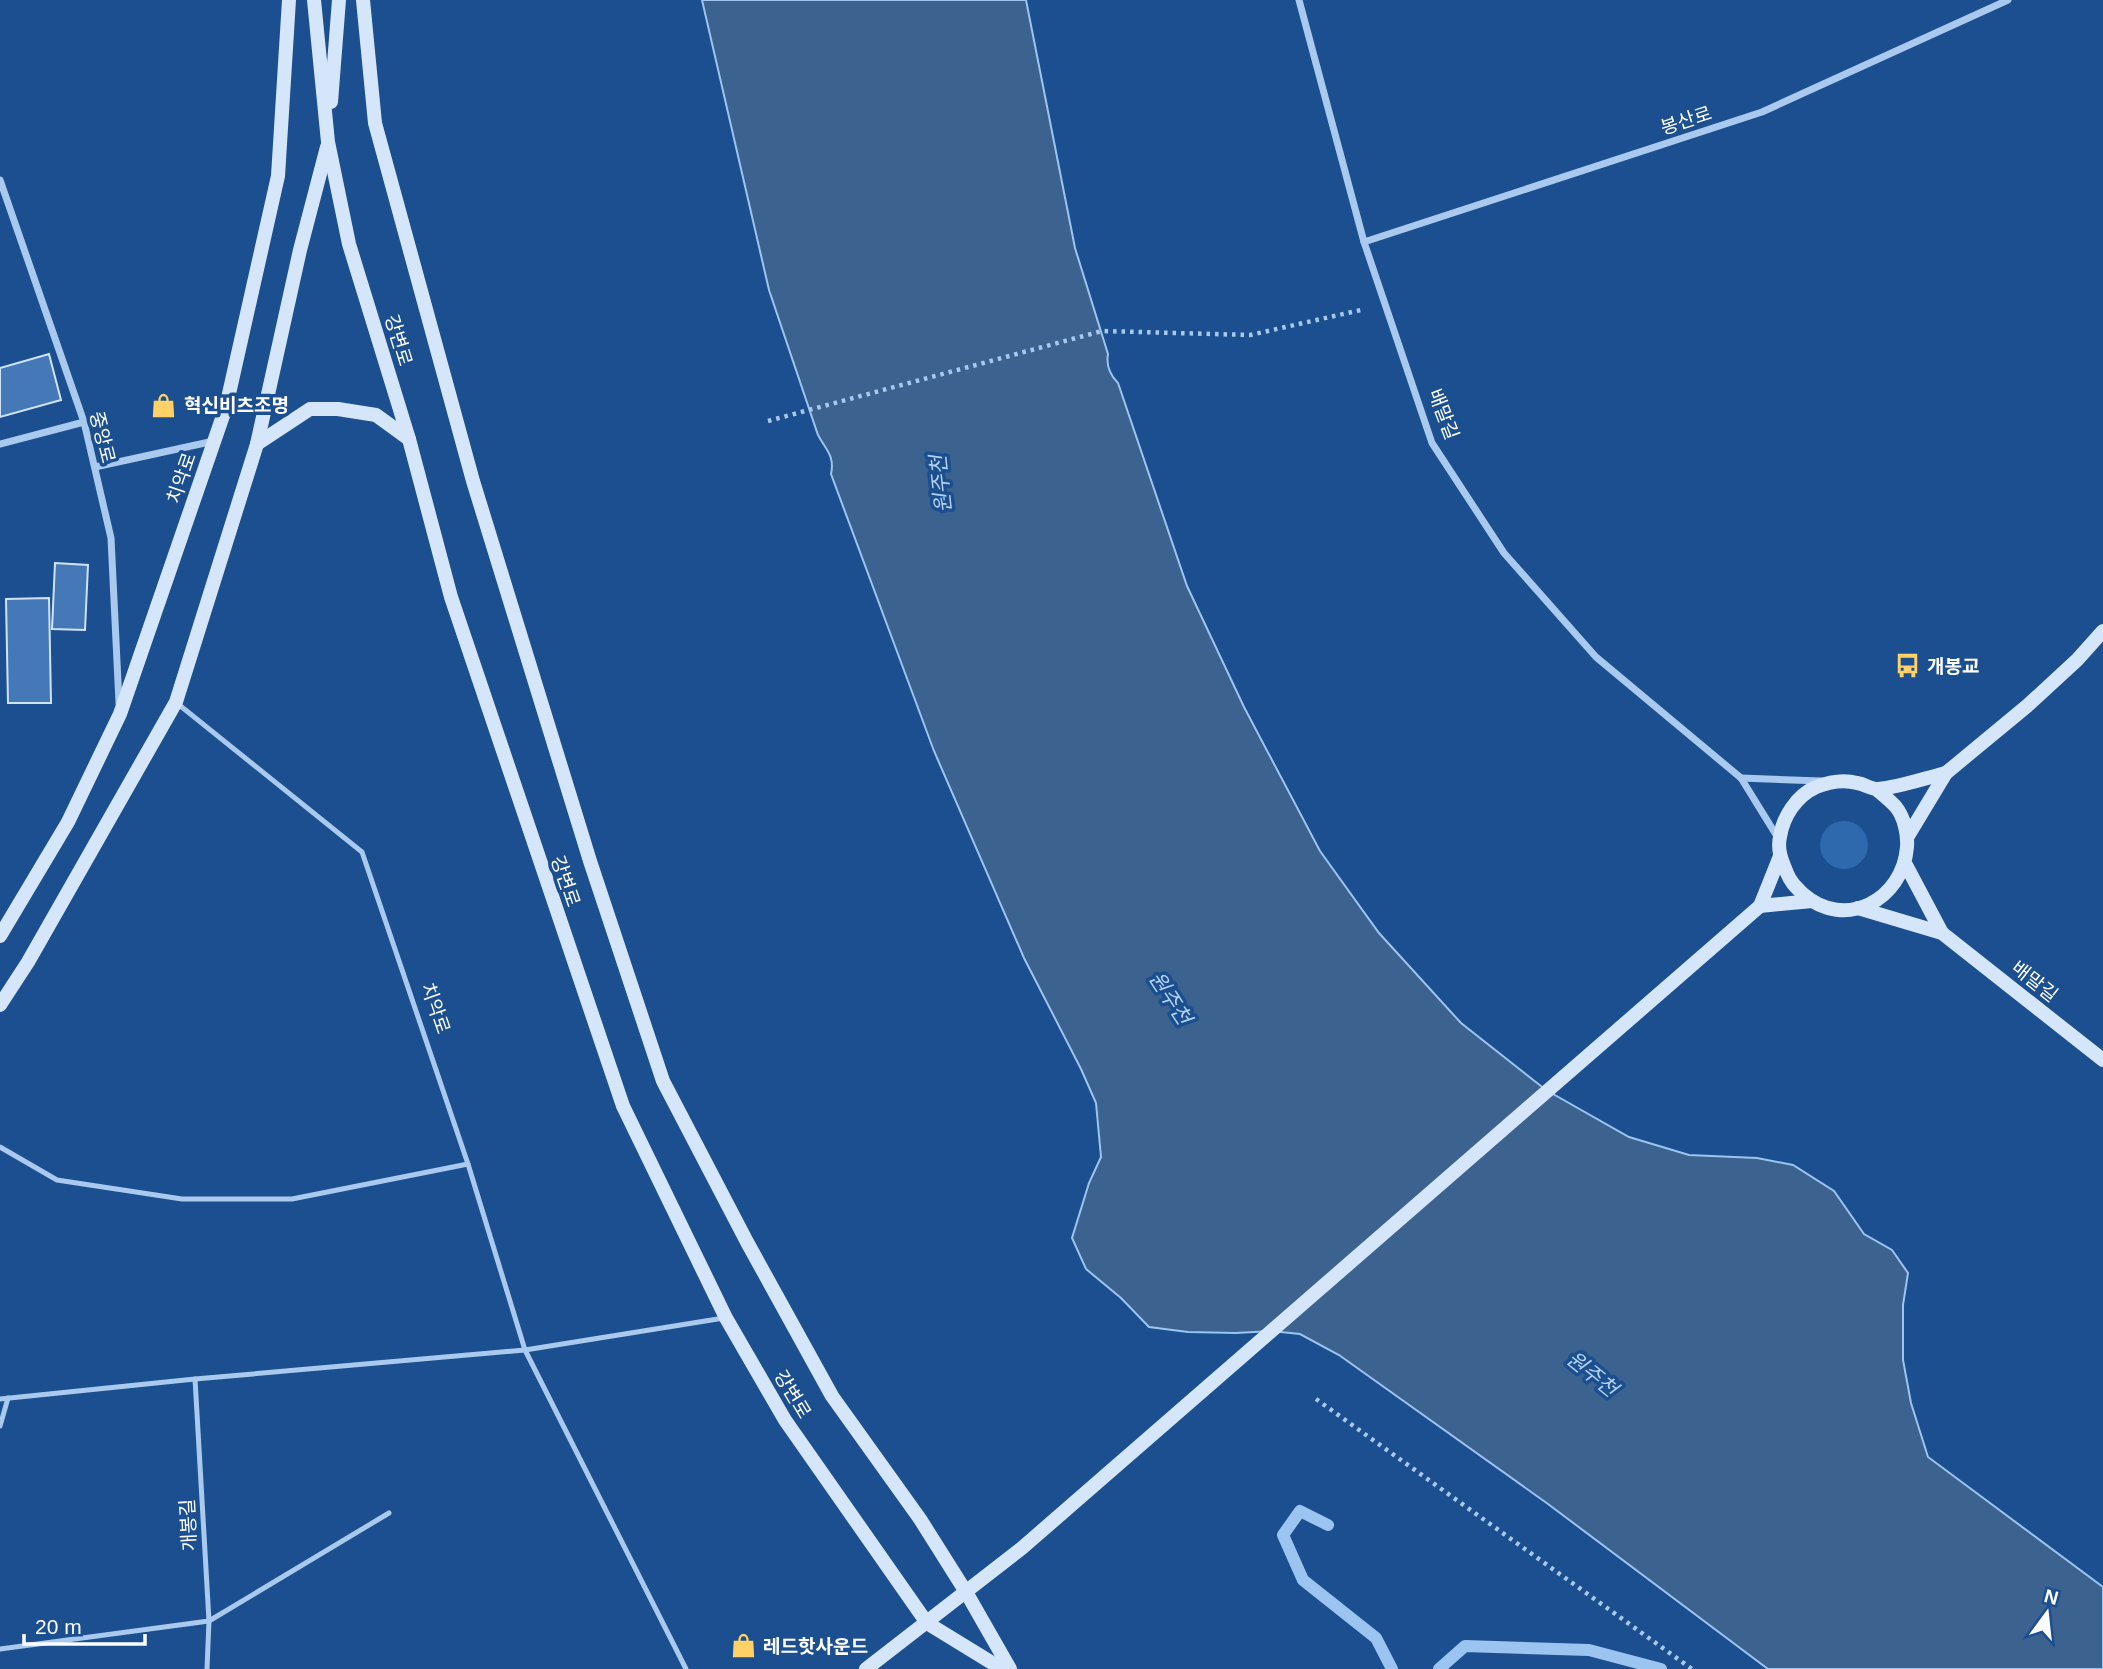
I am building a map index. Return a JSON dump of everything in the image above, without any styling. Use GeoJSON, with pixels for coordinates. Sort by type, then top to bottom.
{"type":"FeatureCollection","features":[{"type":"Feature","properties":{"kind":"street","name":"치악로"},"geometry":{"type":"LineString","coordinates":[[0,936],[68,822],[120,714],[226,408],[278,176],[289,0]]}},
{"type":"Feature","properties":{"kind":"street","name":"강변로"},"geometry":{"type":"LineString","coordinates":[[314,0],[328,142],[349,244],[409,439],[451,597],[623,1106],[726,1318],[785,1420],[927,1623],[1002,1669]]}},
{"type":"Feature","properties":{"kind":"street"},"geometry":{"type":"LineString","coordinates":[[0,1005],[28,962],[176,702],[257,444],[300,250],[328,142],[339,0]]}},
{"type":"Feature","properties":{"kind":"street","name":"강변로"},"geometry":{"type":"LineString","coordinates":[[363,0],[375,123],[489,539],[590,861],[663,1081],[832,1396],[920,1519],[967,1592],[1010,1669]]}},
{"type":"Feature","properties":{"kind":"street","name":"배말길"},"geometry":{"type":"LineString","coordinates":[[1299,0],[1364,242],[1432,443],[1504,553],[1596,657],[1741,778],[1779,840]]}},
{"type":"Feature","properties":{"kind":"street","name":"봉산로"},"geometry":{"type":"LineString","coordinates":[[1364,242],[1762,112],[2008,0]]}},
{"type":"Feature","properties":{"kind":"street","name":"중앙로"},"geometry":{"type":"LineString","coordinates":[[0,180],[85,422],[111,538],[120,714]]}},
{"type":"Feature","properties":{"kind":"street"},"geometry":{"type":"LineString","coordinates":[[257,444],[310,409],[338,409],[376,415],[409,439]]}},
{"type":"Feature","properties":{"kind":"street"},"geometry":{"type":"LineString","coordinates":[[0,444],[85,422]]}},
{"type":"Feature","properties":{"kind":"street"},"geometry":{"type":"LineString","coordinates":[[95,467],[215,441]]}},
{"type":"Feature","properties":{"kind":"street"},"geometry":{"type":"LineString","coordinates":[[1908,836],[1945,773],[2027,706],[2077,660],[2103,631]]}},
{"type":"Feature","properties":{"kind":"street"},"geometry":{"type":"LineString","coordinates":[[1876,789],[1945,773]]}},
{"type":"Feature","properties":{"kind":"street"},"geometry":{"type":"LineString","coordinates":[[1741,778],[1854,781],[1876,789],[1898,808],[1908,836],[1906,864],[1896,884],[1879,900],[1858,908],[1834,909],[1812,901],[1790,882],[1780,856],[1779,840],[1784,819],[1795,802],[1812,789],[1831,782]]}},
{"type":"Feature","properties":{"kind":"street"},"geometry":{"type":"LineString","coordinates":[[866,1669],[1022,1548],[1759,906],[1780,856]]}},
{"type":"Feature","properties":{"kind":"street"},"geometry":{"type":"LineString","coordinates":[[1906,864],[1942,933]]}},
{"type":"Feature","properties":{"kind":"street"},"geometry":{"type":"LineString","coordinates":[[1759,906],[1812,901]]}},
{"type":"Feature","properties":{"kind":"street"},"geometry":{"type":"LineString","coordinates":[[1858,908],[1942,933]]}},
{"type":"Feature","properties":{"kind":"street","name":"배말길"},"geometry":{"type":"LineString","coordinates":[[1942,933],[2103,1060]]}},
{"type":"Feature","properties":{"kind":"lane","name":"치악로"},"geometry":{"type":"LineString","coordinates":[[176,702],[362,852],[468,1164],[525,1350],[686,1669]]}},
{"type":"Feature","properties":{"kind":"lane"},"geometry":{"type":"LineString","coordinates":[[0,1147],[57,1180],[182,1199],[292,1199],[468,1164]]}},
{"type":"Feature","properties":{"kind":"lane"},"geometry":{"type":"LineString","coordinates":[[0,1399],[525,1350],[726,1318]]}},
{"type":"Feature","properties":{"kind":"lane","name":"개봉길"},"geometry":{"type":"LineString","coordinates":[[195,1379],[209,1621],[207,1669]]}},
{"type":"Feature","properties":{"kind":"lane"},"geometry":{"type":"LineString","coordinates":[[0,1426],[8,1398]]}},
{"type":"Feature","properties":{"kind":"lane"},"geometry":{"type":"LineString","coordinates":[[0,1649],[209,1621],[389,1513]]}},
{"type":"Feature","properties":{"kind":"path"},"geometry":{"type":"LineString","coordinates":[[768,421],[1101,331],[1250,335],[1385,304]]}},
{"type":"Feature","properties":{"kind":"path"},"geometry":{"type":"LineString","coordinates":[[1316,1399],[1692,1669]]}},
{"type":"Feature","properties":{"kind":"shaded area"},"geometry":{"type":"Polygon","coordinates":[[[1844,821],[1853,822],[1861,828],[1867,836],[1867,854],[1861,862],[1853,868],[1844,869],[1835,868],[1827,862],[1821,854],[1820,845],[1821,836],[1827,828],[1835,822],[1844,821]]]}},
{"type":"Feature","properties":{"kind":"water","name":"원주천"},"geometry":{"type":"Polygon","coordinates":[[[702,0],[1026,0],[1075,248],[1108,354],[1109,370],[1118,383],[1187,586],[1244,707],[1320,851],[1379,933],[1461,1023],[1546,1090],[1629,1137],[1689,1155],[1757,1158],[1793,1165],[1834,1191],[1864,1234],[1892,1250],[1908,1273],[1903,1305],[1903,1360],[1911,1403],[1928,1457],[2103,1587],[2103,1669],[1768,1669],[1548,1504],[1339,1355],[1300,1334],[1271,1331],[1188,1332],[1149,1327],[1121,1298],[1086,1269],[1072,1238],[1089,1183],[1101,1157],[1096,1103],[1024,958],[934,751],[831,474],[831,458],[818,435],[769,290],[702,0]]]}},
{"type":"Feature","properties":{"kind":"building"},"geometry":{"type":"Polygon","coordinates":[[[49,354],[61,400],[0,417],[0,368],[49,354]]]}},
{"type":"Feature","properties":{"kind":"building"},"geometry":{"type":"Polygon","coordinates":[[[55,563],[88,565],[85,630],[52,629],[55,563]]]}},
{"type":"Feature","properties":{"kind":"building"},"geometry":{"type":"Polygon","coordinates":[[[49,598],[51,703],[8,703],[6,599],[49,598]]]}},
{"type":"Feature","properties":{"kind":"waterway"},"geometry":{"type":"LineString","coordinates":[[1328,1525],[1300,1511],[1283,1535],[1303,1580],[1376,1638],[1392,1669]]}},
{"type":"Feature","properties":{"kind":"waterway"},"geometry":{"type":"LineString","coordinates":[[1439,1669],[1465,1646],[1589,1650],[1661,1669]]}},
{"type":"Feature","properties":{"kind":"place","name":"혁신비츠조명"},"geometry":{"type":"Point","coordinates":[164,405]}},
{"type":"Feature","properties":{"kind":"place","name":"개봉교"},"geometry":{"type":"Point","coordinates":[1907,666]}},
{"type":"Feature","properties":{"kind":"place","name":"레드핫사운드"},"geometry":{"type":"Point","coordinates":[743,1646]}}]}
